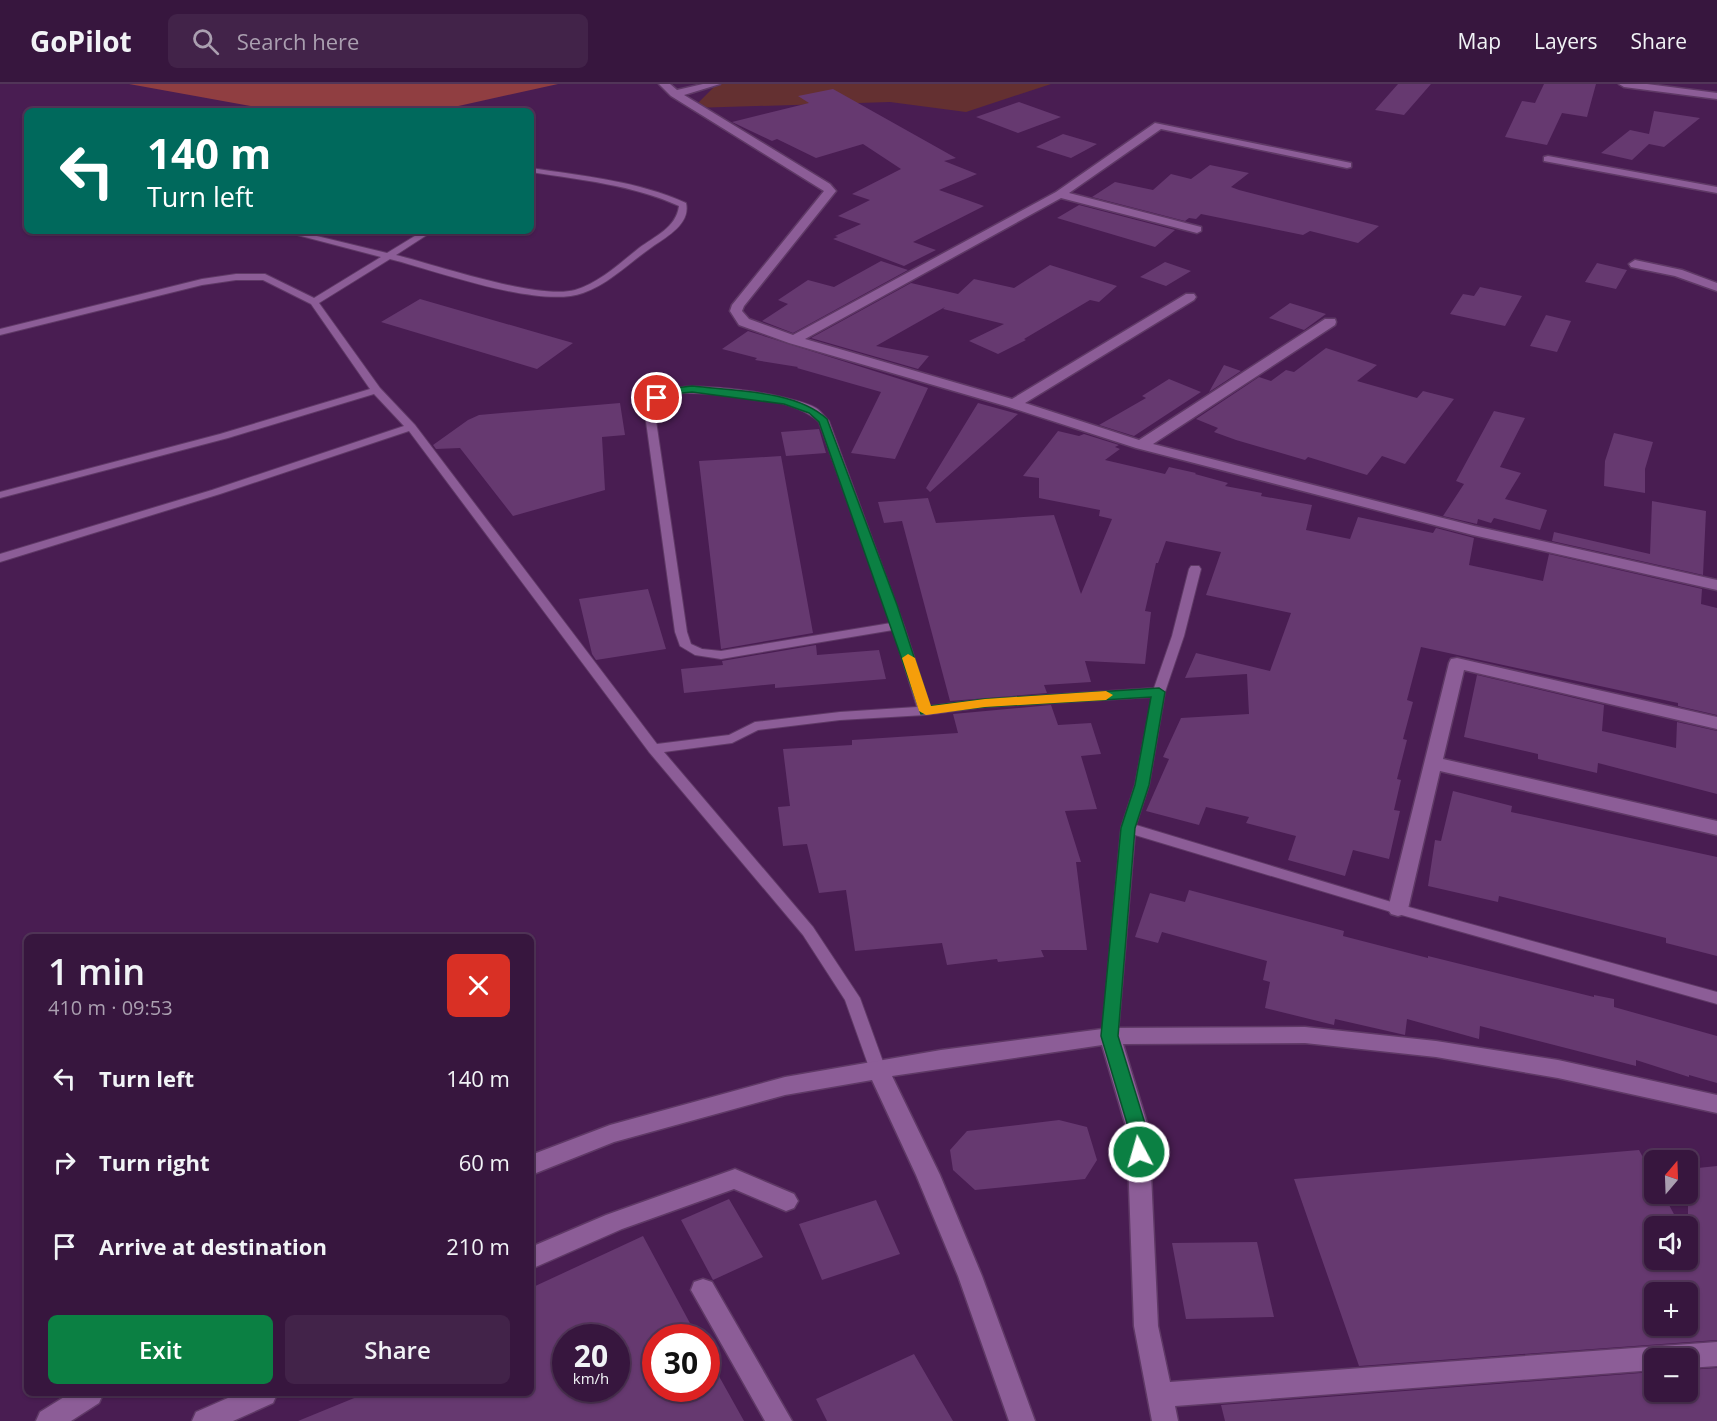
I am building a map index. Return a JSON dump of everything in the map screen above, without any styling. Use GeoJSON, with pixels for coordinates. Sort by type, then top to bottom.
{"type":"FeatureCollection","features":[{"type":"Feature","properties":{"kind":"street"},"geometry":{"type":"LineString","coordinates":[[664,84],[675,94],[829,188],[830,191],[738,305],[736,311],[744,322],[794,340],[1014,404],[1142,445],[1473,530],[1717,585]]}},
{"type":"Feature","properties":{"kind":"street"},"geometry":{"type":"LineString","coordinates":[[675,94],[715,84]]}},
{"type":"Feature","properties":{"kind":"street"},"geometry":{"type":"LineString","coordinates":[[1624,84],[1717,96]]}},
{"type":"Feature","properties":{"kind":"street"},"geometry":{"type":"LineString","coordinates":[[794,340],[1060,194],[1159,125],[1347,165]]}},
{"type":"Feature","properties":{"kind":"street"},"geometry":{"type":"LineString","coordinates":[[1548,159],[1717,190]]}},
{"type":"Feature","properties":{"kind":"street"},"geometry":{"type":"LineString","coordinates":[[1060,194],[1197,229]]}},
{"type":"Feature","properties":{"kind":"street"},"geometry":{"type":"LineString","coordinates":[[1635,264],[1678,273],[1717,287]]}},
{"type":"Feature","properties":{"kind":"street"},"geometry":{"type":"LineString","coordinates":[[1014,404],[1190,297]]}},
{"type":"Feature","properties":{"kind":"street"},"geometry":{"type":"LineString","coordinates":[[1142,445],[1330,322]]}},
{"type":"Feature","properties":{"kind":"street"},"geometry":{"type":"LineString","coordinates":[[1398,909],[1457,663],[1717,723]]}},
{"type":"Feature","properties":{"kind":"street"},"geometry":{"type":"LineString","coordinates":[[1433,763],[1717,828]]}},
{"type":"Feature","properties":{"kind":"street"},"geometry":{"type":"LineString","coordinates":[[534,1164],[610,1134],[786,1086],[941,1059],[1110,1036],[1305,1035],[1436,1048],[1558,1069],[1717,1104]]}},
{"type":"Feature","properties":{"kind":"street"},"geometry":{"type":"LineString","coordinates":[[1110,1036],[1138,1130],[1146,1326],[1165,1421]]}},
{"type":"Feature","properties":{"kind":"street"},"geometry":{"type":"LineString","coordinates":[[878,1071],[928,1175],[970,1276],[1022,1421]]}},
{"type":"Feature","properties":{"kind":"street"},"geometry":{"type":"LineString","coordinates":[[534,1257],[614,1222],[735,1179],[786,1201]]}},
{"type":"Feature","properties":{"kind":"street"},"geometry":{"type":"LineString","coordinates":[[703,1290],[778,1421]]}},
{"type":"Feature","properties":{"kind":"street"},"geometry":{"type":"LineString","coordinates":[[1160,1395],[1717,1354]]}},
{"type":"Feature","properties":{"kind":"street"},"geometry":{"type":"LineString","coordinates":[[49,1421],[87,1396]]}},
{"type":"Feature","properties":{"kind":"street"},"geometry":{"type":"LineString","coordinates":[[205,1421],[260,1396]]}},
{"type":"Feature","properties":{"kind":"lane"},"geometry":{"type":"LineString","coordinates":[[298,234],[536,292],[569,294],[587,288],[608,275],[673,228],[683,214],[682,205],[673,199],[639,190],[534,171]]}},
{"type":"Feature","properties":{"kind":"lane"},"geometry":{"type":"LineString","coordinates":[[314,302],[424,234]]}},
{"type":"Feature","properties":{"kind":"lane"},"geometry":{"type":"LineString","coordinates":[[0,332],[202,282],[236,277],[265,278],[314,302],[376,390],[411,427],[654,749],[808,932],[852,998],[878,1071]]}},
{"type":"Feature","properties":{"kind":"lane"},"geometry":{"type":"LineString","coordinates":[[898,626],[721,655],[699,652],[686,646],[681,632],[649,407],[657,398],[669,391],[692,389],[786,401],[813,411],[824,421],[898,626],[926,711]]}},
{"type":"Feature","properties":{"kind":"lane"},"geometry":{"type":"LineString","coordinates":[[0,495],[224,436],[376,390]]}},
{"type":"Feature","properties":{"kind":"lane"},"geometry":{"type":"LineString","coordinates":[[0,558],[216,492],[411,427]]}},
{"type":"Feature","properties":{"kind":"lane"},"geometry":{"type":"LineString","coordinates":[[1110,1036],[1128,828],[1142,785],[1159,692],[1178,636],[1195,569]]}},
{"type":"Feature","properties":{"kind":"lane"},"geometry":{"type":"LineString","coordinates":[[654,749],[732,739],[755,726],[840,716],[926,711],[985,703],[1159,692]]}},
{"type":"Feature","properties":{"kind":"lane"},"geometry":{"type":"LineString","coordinates":[[1128,828],[1398,909],[1717,998]]}},
{"type":"Feature","properties":{"kind":"shaded area"},"geometry":{"type":"Polygon","coordinates":[[[129,84],[558,84],[450,108],[261,108],[129,84]]]}},
{"type":"Feature","properties":{"kind":"shaded area"},"geometry":{"type":"Polygon","coordinates":[[[717,84],[1051,84],[966,112],[890,102],[693,108],[717,84]]]}},
{"type":"Feature","properties":{"kind":"building"},"geometry":{"type":"Polygon","coordinates":[[[1398,84],[1431,84],[1404,115],[1375,110],[1398,84]]]}},
{"type":"Feature","properties":{"kind":"building"},"geometry":{"type":"Polygon","coordinates":[[[1544,84],[1596,84],[1587,117],[1562,113],[1547,145],[1505,137],[1522,101],[1535,103],[1544,84]]]}},
{"type":"Feature","properties":{"kind":"building"},"geometry":{"type":"Polygon","coordinates":[[[833,89],[956,158],[944,161],[977,174],[939,190],[984,206],[913,242],[936,250],[904,266],[833,239],[861,224],[838,216],[870,200],[852,194],[901,169],[863,144],[816,158],[777,139],[772,141],[732,122],[809,103],[798,96],[833,89]]]}},
{"type":"Feature","properties":{"kind":"building"},"geometry":{"type":"Polygon","coordinates":[[[1019,102],[1061,117],[1018,133],[976,117],[1019,102]]]}},
{"type":"Feature","properties":{"kind":"building"},"geometry":{"type":"Polygon","coordinates":[[[1654,111],[1700,118],[1664,147],[1649,144],[1632,160],[1601,153],[1630,130],[1649,134],[1654,111]]]}},
{"type":"Feature","properties":{"kind":"building"},"geometry":{"type":"Polygon","coordinates":[[[1063,134],[1097,144],[1071,158],[1036,147],[1063,134]]]}},
{"type":"Feature","properties":{"kind":"building"},"geometry":{"type":"Polygon","coordinates":[[[1210,165],[1249,173],[1231,187],[1239,190],[1379,226],[1358,243],[1310,231],[1303,235],[1201,214],[1196,219],[1189,218],[1185,221],[1092,197],[1115,182],[1153,190],[1171,174],[1191,179],[1210,165]]]}},
{"type":"Feature","properties":{"kind":"building"},"geometry":{"type":"Polygon","coordinates":[[[1079,205],[1175,230],[1155,247],[1057,218],[1079,205]]]}},
{"type":"Feature","properties":{"kind":"building"},"geometry":{"type":"Polygon","coordinates":[[[881,261],[908,270],[793,333],[762,321],[788,304],[778,300],[808,280],[834,287],[881,261]]]}},
{"type":"Feature","properties":{"kind":"building"},"geometry":{"type":"Polygon","coordinates":[[[1165,262],[1191,271],[1166,286],[1140,277],[1165,262]]]}},
{"type":"Feature","properties":{"kind":"building"},"geometry":{"type":"Polygon","coordinates":[[[1597,263],[1627,270],[1616,289],[1585,282],[1597,263]]]}},
{"type":"Feature","properties":{"kind":"building"},"geometry":{"type":"Polygon","coordinates":[[[1050,265],[1117,286],[1099,302],[1090,300],[1024,339],[1026,340],[998,354],[969,341],[1004,324],[943,309],[945,307],[876,346],[929,356],[918,369],[811,338],[911,283],[958,294],[974,279],[1014,288],[1050,265]]]}},
{"type":"Feature","properties":{"kind":"building"},"geometry":{"type":"Polygon","coordinates":[[[1480,287],[1522,296],[1505,326],[1450,314],[1463,294],[1474,296],[1480,287]]]}},
{"type":"Feature","properties":{"kind":"building"},"geometry":{"type":"Polygon","coordinates":[[[420,299],[573,343],[537,369],[381,322],[420,299]]]}},
{"type":"Feature","properties":{"kind":"building"},"geometry":{"type":"Polygon","coordinates":[[[1290,303],[1326,314],[1304,330],[1269,318],[1290,303]]]}},
{"type":"Feature","properties":{"kind":"building"},"geometry":{"type":"Polygon","coordinates":[[[1546,315],[1571,321],[1557,352],[1530,346],[1546,315]]]}},
{"type":"Feature","properties":{"kind":"building"},"geometry":{"type":"Polygon","coordinates":[[[748,331],[928,388],[895,459],[851,453],[881,392],[798,367],[755,360],[757,358],[722,349],[748,331]]]}},
{"type":"Feature","properties":{"kind":"building"},"geometry":{"type":"Polygon","coordinates":[[[1326,348],[1377,365],[1357,381],[1417,398],[1423,391],[1454,399],[1405,464],[1382,456],[1367,475],[1308,457],[1305,460],[1236,440],[1214,432],[1218,428],[1196,419],[1259,377],[1271,381],[1286,370],[1294,372],[1326,348]]]}},
{"type":"Feature","properties":{"kind":"building"},"geometry":{"type":"Polygon","coordinates":[[[1224,365],[1241,371],[1209,392],[1224,365]]]}},
{"type":"Feature","properties":{"kind":"building"},"geometry":{"type":"Polygon","coordinates":[[[1169,379],[1201,392],[1134,436],[1099,425],[1146,398],[1142,396],[1169,379]]]}},
{"type":"Feature","properties":{"kind":"building"},"geometry":{"type":"Polygon","coordinates":[[[620,403],[625,435],[602,437],[605,490],[513,516],[460,448],[436,449],[433,445],[468,420],[479,415],[620,403]]]}},
{"type":"Feature","properties":{"kind":"building"},"geometry":{"type":"Polygon","coordinates":[[[978,403],[1018,414],[930,492],[926,488],[978,403]]]}},
{"type":"Feature","properties":{"kind":"building"},"geometry":{"type":"Polygon","coordinates":[[[1494,411],[1525,418],[1500,467],[1521,473],[1505,499],[1547,510],[1540,530],[1494,518],[1491,523],[1478,519],[1477,524],[1443,516],[1464,484],[1456,481],[1494,411]]]}},
{"type":"Feature","properties":{"kind":"building"},"geometry":{"type":"Polygon","coordinates":[[[819,429],[826,453],[786,456],[781,432],[819,429]]]}},
{"type":"Feature","properties":{"kind":"building"},"geometry":{"type":"Polygon","coordinates":[[[1058,431],[1079,436],[1084,434],[1119,445],[1115,447],[1120,449],[1105,460],[1165,474],[1169,467],[1228,483],[1225,486],[1262,493],[1261,496],[1312,505],[1306,530],[1350,539],[1358,517],[1433,533],[1436,528],[1474,538],[1469,565],[1543,581],[1549,554],[1702,589],[1701,604],[1717,608],[1717,715],[1678,706],[1678,703],[1421,647],[1407,700],[1413,702],[1403,739],[1407,740],[1397,779],[1401,780],[1394,810],[1400,811],[1389,859],[1353,850],[1345,876],[1288,860],[1296,836],[1246,823],[1249,817],[1206,807],[1199,825],[1146,811],[1169,759],[1163,757],[1181,718],[1249,714],[1247,674],[1185,678],[1196,653],[1270,671],[1291,613],[1206,595],[1221,552],[1166,541],[1158,563],[1156,563],[1145,611],[1151,612],[1145,664],[1085,661],[1091,682],[1044,685],[1047,693],[950,701],[902,521],[884,523],[878,502],[928,498],[936,523],[1054,515],[1081,594],[1112,519],[1099,516],[1100,510],[1039,498],[1039,478],[1023,476],[1058,431]]]}},
{"type":"Feature","properties":{"kind":"building"},"geometry":{"type":"Polygon","coordinates":[[[1614,433],[1653,442],[1645,469],[1645,493],[1604,486],[1605,461],[1614,433]]]}},
{"type":"Feature","properties":{"kind":"building"},"geometry":{"type":"Polygon","coordinates":[[[781,456],[813,633],[721,649],[699,461],[781,456]]]}},
{"type":"Feature","properties":{"kind":"building"},"geometry":{"type":"Polygon","coordinates":[[[1652,501],[1706,511],[1703,575],[1552,541],[1554,532],[1650,554],[1652,501]]]}},
{"type":"Feature","properties":{"kind":"building"},"geometry":{"type":"Polygon","coordinates":[[[648,589],[666,649],[596,660],[592,654],[579,599],[648,589]]]}},
{"type":"Feature","properties":{"kind":"building"},"geometry":{"type":"Polygon","coordinates":[[[816,645],[817,655],[879,650],[886,679],[775,688],[775,684],[684,693],[681,669],[723,665],[722,661],[816,645]]]}},
{"type":"Feature","properties":{"kind":"building"},"geometry":{"type":"Polygon","coordinates":[[[1477,675],[1604,705],[1602,731],[1676,748],[1677,722],[1717,731],[1717,794],[1598,763],[1597,773],[1538,759],[1538,754],[1464,737],[1477,675]]]}},
{"type":"Feature","properties":{"kind":"building"},"geometry":{"type":"Polygon","coordinates":[[[1051,705],[1058,725],[1091,723],[1101,754],[1081,756],[1097,809],[1065,811],[1081,862],[1076,862],[1087,950],[1041,950],[1044,957],[998,962],[997,959],[947,965],[942,943],[855,951],[846,890],[819,893],[807,844],[783,846],[778,807],[790,806],[783,749],[852,745],[852,740],[958,733],[953,714],[1051,705]]]}},
{"type":"Feature","properties":{"kind":"building"},"geometry":{"type":"Polygon","coordinates":[[[1453,791],[1512,806],[1511,812],[1717,857],[1717,956],[1666,943],[1666,938],[1499,896],[1498,902],[1428,886],[1435,840],[1441,841],[1453,791]]]}},
{"type":"Feature","properties":{"kind":"building"},"geometry":{"type":"Polygon","coordinates":[[[1189,890],[1344,931],[1343,936],[1428,958],[1428,956],[1594,997],[1594,995],[1614,999],[1614,1007],[1717,1036],[1717,1083],[1689,1075],[1689,1077],[1636,1060],[1636,1066],[1480,1026],[1479,1039],[1407,1019],[1405,1035],[1335,1019],[1334,1025],[1265,1008],[1270,982],[1263,980],[1267,961],[1162,932],[1158,943],[1135,937],[1150,893],[1185,902],[1189,890]]]}},
{"type":"Feature","properties":{"kind":"building"},"geometry":{"type":"Polygon","coordinates":[[[1059,1120],[1087,1127],[1097,1160],[1085,1179],[975,1190],[953,1170],[950,1150],[967,1131],[1059,1120]]]}},
{"type":"Feature","properties":{"kind":"building"},"geometry":{"type":"Polygon","coordinates":[[[1639,1150],[1644,1159],[1644,1204],[1668,1204],[1675,1216],[1644,1216],[1644,1270],[1698,1270],[1698,1216],[1688,1216],[1688,1204],[1698,1204],[1698,1168],[1717,1166],[1717,1340],[1359,1366],[1294,1179],[1639,1150]]]}},
{"type":"Feature","properties":{"kind":"building"},"geometry":{"type":"Polygon","coordinates":[[[729,1199],[763,1257],[713,1280],[681,1220],[729,1199]]]}},
{"type":"Feature","properties":{"kind":"building"},"geometry":{"type":"Polygon","coordinates":[[[876,1200],[900,1254],[822,1280],[799,1224],[876,1200]]]}},
{"type":"Feature","properties":{"kind":"building"},"geometry":{"type":"Polygon","coordinates":[[[643,1236],[690,1324],[642,1324],[642,1402],[720,1402],[720,1378],[744,1421],[298,1421],[359,1396],[534,1396],[534,1287],[643,1236]]]}},
{"type":"Feature","properties":{"kind":"building"},"geometry":{"type":"Polygon","coordinates":[[[1257,1242],[1274,1317],[1186,1319],[1172,1243],[1257,1242]]]}},
{"type":"Feature","properties":{"kind":"building"},"geometry":{"type":"Polygon","coordinates":[[[914,1354],[953,1421],[827,1421],[816,1399],[914,1354]]]}},
{"type":"Feature","properties":{"kind":"building"},"geometry":{"type":"Polygon","coordinates":[[[1717,1368],[1717,1421],[1225,1421],[1221,1405],[1644,1373],[1644,1402],[1698,1402],[1698,1369],[1717,1368]]]}},
{"type":"Feature","properties":{"kind":"slow traffic"},"geometry":{"type":"LineString","coordinates":[[908,658],[926,711],[985,703],[1106,695]]}},
{"type":"Feature","properties":{"kind":"route"},"geometry":{"type":"LineString","coordinates":[[657,398],[669,391],[692,389],[786,401],[813,411],[824,421],[891,605],[926,711],[985,703],[1159,692],[1142,785],[1128,828],[1110,1036],[1138,1130],[1139,1152]]}}]}
